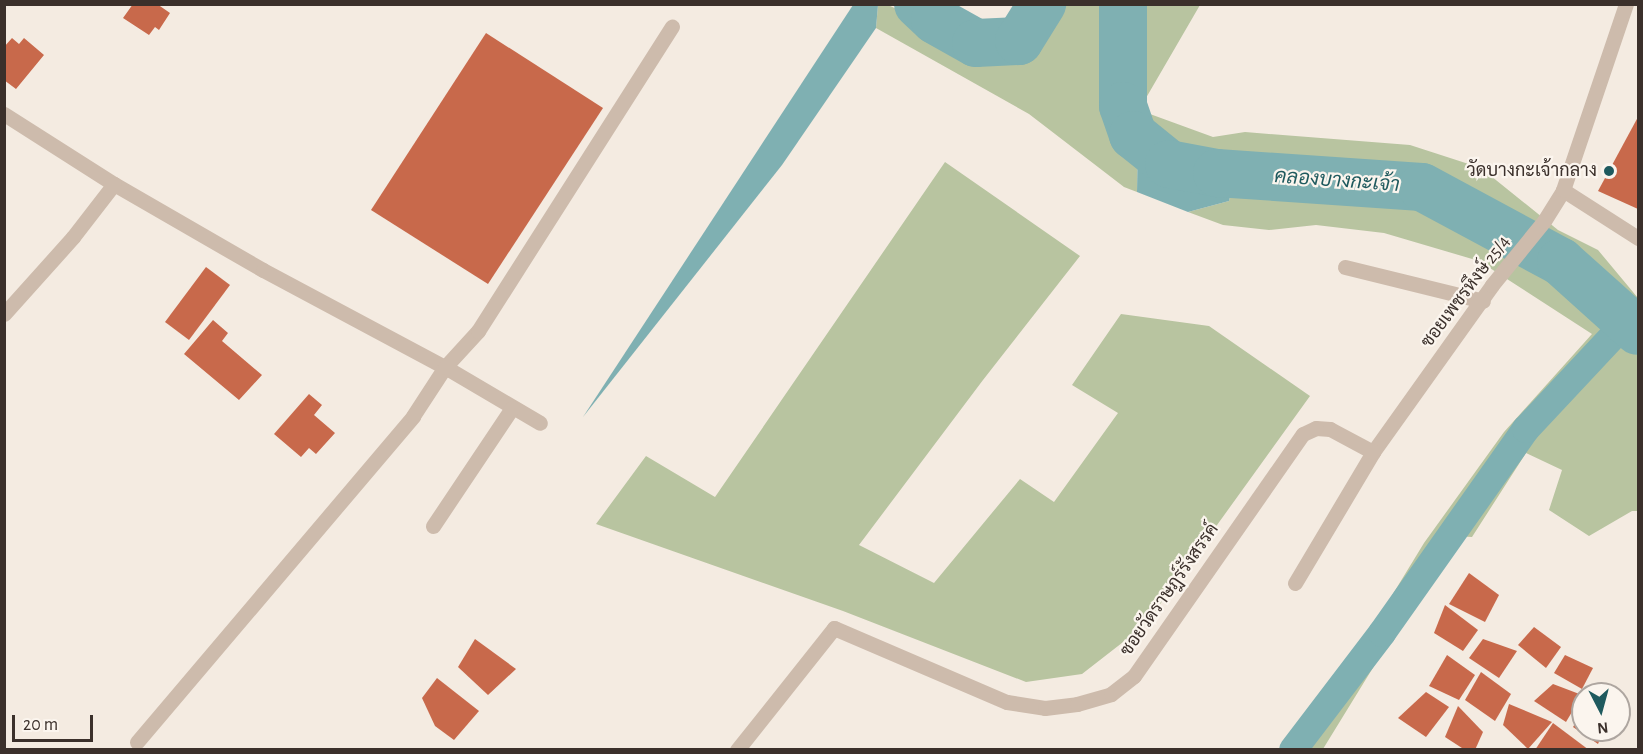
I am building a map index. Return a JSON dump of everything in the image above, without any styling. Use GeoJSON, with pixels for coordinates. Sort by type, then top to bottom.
{"type":"FeatureCollection","features":[{"type":"Feature","properties":{"kind":"street","name":"ซอยเพชรหึงษ์ 25/4"},"geometry":{"type":"LineString","coordinates":[[1295,583],[1373,452],[1483,301],[1492,285],[1544,221],[1563,190],[1630,10]]}},
{"type":"Feature","properties":{"kind":"street"},"geometry":{"type":"LineString","coordinates":[[137,742],[413,416],[445,367],[478,331],[672,26]]}},
{"type":"Feature","properties":{"kind":"street"},"geometry":{"type":"LineString","coordinates":[[4,114],[114,184],[264,270],[445,367],[540,423]]}},
{"type":"Feature","properties":{"kind":"street"},"geometry":{"type":"LineString","coordinates":[[4,314],[73,237],[114,184]]}},
{"type":"Feature","properties":{"kind":"street"},"geometry":{"type":"LineString","coordinates":[[1563,190],[1638,238]]}},
{"type":"Feature","properties":{"kind":"street"},"geometry":{"type":"LineString","coordinates":[[1345,267],[1483,301]]}},
{"type":"Feature","properties":{"kind":"street"},"geometry":{"type":"LineString","coordinates":[[433,526],[512,408]]}},
{"type":"Feature","properties":{"kind":"street","name":"ซอยวัดราษฎร์รังสรรค์"},"geometry":{"type":"LineString","coordinates":[[737,750],[834,628],[1007,702],[1045,708],[1077,704],[1111,694],[1134,676],[1303,434],[1316,428],[1330,429],[1373,452]]}},
{"type":"Feature","properties":{"kind":"green space"},"geometry":{"type":"Polygon","coordinates":[[[878,5],[888,5],[998,56],[1028,56],[1056,5],[1200,5],[1139,110],[1213,137],[1245,132],[1410,145],[1481,168],[1558,230],[1598,250],[1638,298],[1638,511],[1632,511],[1589,536],[1549,510],[1562,470],[1526,453],[1472,537],[1454,536],[1323,749],[1289,749],[1316,720],[1424,543],[1504,432],[1592,334],[1479,261],[1384,233],[1316,225],[1269,230],[1223,225],[1188,212],[1229,201],[1237,164],[1193,159],[1138,133],[1137,192],[1124,187],[1029,114],[876,28],[878,5]]]}},
{"type":"Feature","properties":{"kind":"green space"},"geometry":{"type":"Polygon","coordinates":[[[945,162],[1080,256],[859,545],[934,583],[1020,479],[1054,502],[1118,413],[1072,385],[1121,314],[1209,326],[1310,396],[1145,625],[1082,674],[1026,682],[843,611],[596,524],[646,456],[715,497],[945,162]]]}},
{"type":"Feature","properties":{"kind":"water"},"geometry":{"type":"Polygon","coordinates":[[[853,5],[878,5],[876,28],[782,165],[583,417],[853,5]]]}},
{"type":"Feature","properties":{"kind":"water"},"geometry":{"type":"Polygon","coordinates":[[[1138,133],[1193,159],[1238,164],[1229,201],[1188,212],[1137,192],[1138,133]]]}},
{"type":"Feature","properties":{"kind":"building"},"geometry":{"type":"Polygon","coordinates":[[[133,4],[157,4],[170,13],[159,30],[155,27],[149,35],[123,18],[133,4]]]}},
{"type":"Feature","properties":{"kind":"building"},"geometry":{"type":"Polygon","coordinates":[[[486,33],[603,108],[488,284],[371,210],[486,33]]]}},
{"type":"Feature","properties":{"kind":"building"},"geometry":{"type":"Polygon","coordinates":[[[12,38],[19,44],[24,38],[44,55],[16,89],[4,80],[4,47],[12,38]]]}},
{"type":"Feature","properties":{"kind":"building"},"geometry":{"type":"Polygon","coordinates":[[[1638,117],[1638,209],[1598,191],[1638,117]]]}},
{"type":"Feature","properties":{"kind":"building"},"geometry":{"type":"Polygon","coordinates":[[[206,267],[230,285],[189,340],[165,322],[206,267]]]}},
{"type":"Feature","properties":{"kind":"building"},"geometry":{"type":"Polygon","coordinates":[[[213,320],[228,333],[222,341],[262,375],[239,400],[184,354],[213,320]]]}},
{"type":"Feature","properties":{"kind":"building"},"geometry":{"type":"Polygon","coordinates":[[[309,394],[322,405],[314,415],[335,433],[316,454],[309,448],[301,457],[274,434],[309,394]]]}},
{"type":"Feature","properties":{"kind":"building"},"geometry":{"type":"Polygon","coordinates":[[[1469,573],[1499,595],[1485,622],[1449,604],[1469,573]]]}},
{"type":"Feature","properties":{"kind":"building"},"geometry":{"type":"Polygon","coordinates":[[[1445,605],[1478,630],[1463,651],[1434,633],[1445,605]]]}},
{"type":"Feature","properties":{"kind":"building"},"geometry":{"type":"Polygon","coordinates":[[[1534,627],[1561,647],[1546,668],[1518,645],[1534,627]]]}},
{"type":"Feature","properties":{"kind":"building"},"geometry":{"type":"Polygon","coordinates":[[[475,639],[516,669],[488,695],[458,667],[475,639]]]}},
{"type":"Feature","properties":{"kind":"building"},"geometry":{"type":"Polygon","coordinates":[[[1483,639],[1517,651],[1499,678],[1469,658],[1483,639]]]}},
{"type":"Feature","properties":{"kind":"building"},"geometry":{"type":"Polygon","coordinates":[[[1447,655],[1475,675],[1459,700],[1429,686],[1447,655]]]}},
{"type":"Feature","properties":{"kind":"building"},"geometry":{"type":"Polygon","coordinates":[[[1565,655],[1593,668],[1586,682],[1571,683],[1554,673],[1565,655]]]}},
{"type":"Feature","properties":{"kind":"building"},"geometry":{"type":"Polygon","coordinates":[[[1481,672],[1511,694],[1495,721],[1465,700],[1481,672]]]}},
{"type":"Feature","properties":{"kind":"building"},"geometry":{"type":"Polygon","coordinates":[[[437,678],[479,711],[454,740],[435,726],[422,698],[437,678]]]}},
{"type":"Feature","properties":{"kind":"building"},"geometry":{"type":"Polygon","coordinates":[[[1553,684],[1571,691],[1571,714],[1566,722],[1534,701],[1553,684]]]}},
{"type":"Feature","properties":{"kind":"building"},"geometry":{"type":"Polygon","coordinates":[[[1426,692],[1449,707],[1426,737],[1398,718],[1426,692]]]}},
{"type":"Feature","properties":{"kind":"building"},"geometry":{"type":"Polygon","coordinates":[[[1509,704],[1552,722],[1528,749],[1503,725],[1509,704]]]}},
{"type":"Feature","properties":{"kind":"building"},"geometry":{"type":"Polygon","coordinates":[[[1458,706],[1483,732],[1475,750],[1465,750],[1445,737],[1458,706]]]}},
{"type":"Feature","properties":{"kind":"building"},"geometry":{"type":"Polygon","coordinates":[[[1553,723],[1571,736],[1571,742],[1578,742],[1589,750],[1535,750],[1553,723]]]}},
{"type":"Feature","properties":{"kind":"waterway","name":"คลองบางกะเจ้า"},"geometry":{"type":"LineString","coordinates":[[918,4],[935,20],[976,43],[1019,41],[1042,4]]}},
{"type":"Feature","properties":{"kind":"waterway","name":"คลองบางกะเจ้า"},"geometry":{"type":"LineString","coordinates":[[1123,4],[1123,106],[1133,135],[1169,164],[1217,173],[1422,187],[1561,262],[1638,331]]}},
{"type":"Feature","properties":{"kind":"waterway"},"geometry":{"type":"LineString","coordinates":[[1293,750],[1382,633],[1526,429],[1628,320]]}},
{"type":"Feature","properties":{"kind":"place","name":"วัดบางกะเจ้ากลาง"},"geometry":{"type":"Point","coordinates":[1609,171]}}]}
